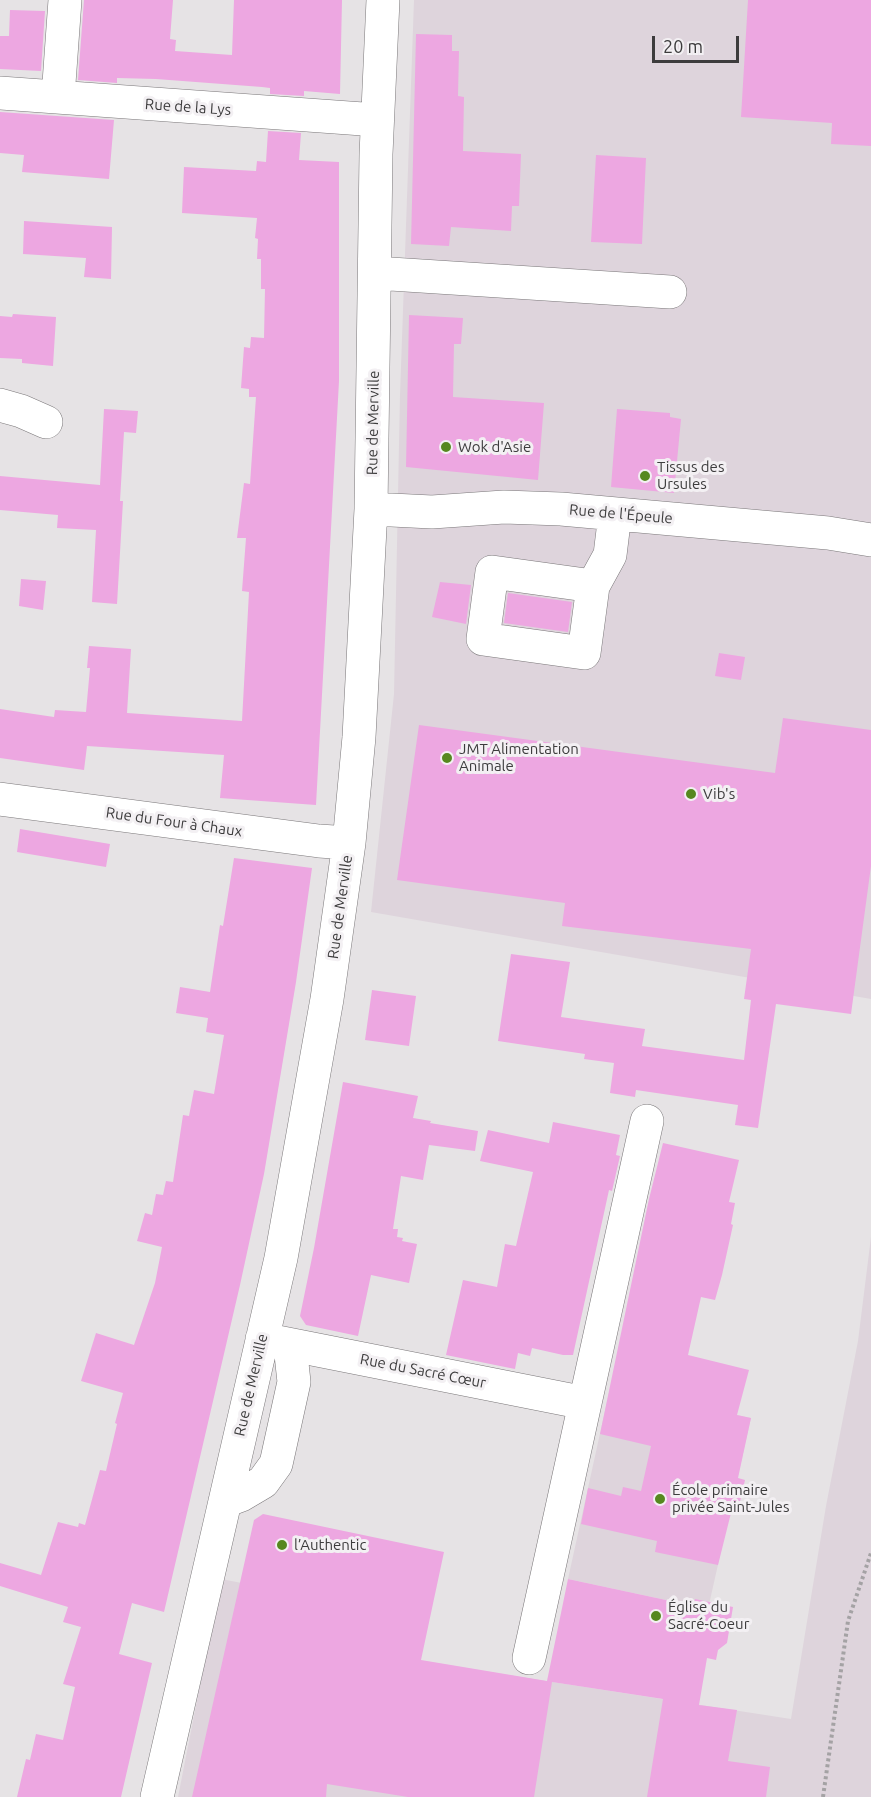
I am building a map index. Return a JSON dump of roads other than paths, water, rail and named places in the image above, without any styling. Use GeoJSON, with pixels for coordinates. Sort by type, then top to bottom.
{"type":"FeatureCollection","features":[{"type":"Feature","properties":{"kind":"street"},"geometry":{"type":"LineString","coordinates":[[58,97],[65,0]]}},
{"type":"Feature","properties":{"kind":"street","name":"Rue de Merville"},"geometry":{"type":"LineString","coordinates":[[157,1797],[225,1501],[276,1342],[281,1258],[321,1035],[349,843],[359,737],[370,509],[377,120],[383,0]]}},
{"type":"Feature","properties":{"kind":"street","name":"Rue de la Lys"},"geometry":{"type":"LineString","coordinates":[[0,93],[377,120]]}},
{"type":"Feature","properties":{"kind":"street"},"geometry":{"type":"LineString","coordinates":[[375,273],[670,292]]}},
{"type":"Feature","properties":{"kind":"street"},"geometry":{"type":"LineString","coordinates":[[0,405],[46,422]]}},
{"type":"Feature","properties":{"kind":"street","name":"Rue de l'Épeule"},"geometry":{"type":"LineString","coordinates":[[370,509],[432,512],[478,508],[534,508],[828,532],[871,540]]}},
{"type":"Feature","properties":{"kind":"street"},"geometry":{"type":"LineString","coordinates":[[593,586],[610,555],[615,514]]}},
{"type":"Feature","properties":{"kind":"street","name":"Rue du Four à Chaux"},"geometry":{"type":"LineString","coordinates":[[0,799],[349,843]]}},
{"type":"Feature","properties":{"kind":"street"},"geometry":{"type":"LineString","coordinates":[[529,1658],[647,1122]]}},
{"type":"Feature","properties":{"kind":"street"},"geometry":{"type":"LineString","coordinates":[[225,1501],[252,1490],[263,1482],[276,1464],[294,1382],[276,1342]]}},
{"type":"Feature","properties":{"kind":"street","name":"Rue du Sacré Cœur"},"geometry":{"type":"LineString","coordinates":[[276,1342],[585,1403]]}},
{"type":"Feature","properties":{"kind":"place","name":"Wok d'Asie"},"geometry":{"type":"Point","coordinates":[446,447]}},
{"type":"Feature","properties":{"kind":"place","name":"Tissus des Ursules"},"geometry":{"type":"Point","coordinates":[645,476]}},
{"type":"Feature","properties":{"kind":"place","name":"JMT Alimentation Animale"},"geometry":{"type":"Point","coordinates":[447,758]}},
{"type":"Feature","properties":{"kind":"place","name":"Vib's"},"geometry":{"type":"Point","coordinates":[691,794]}},
{"type":"Feature","properties":{"kind":"place","name":"École primaire privée Saint-Jules"},"geometry":{"type":"Point","coordinates":[660,1499]}},
{"type":"Feature","properties":{"kind":"place","name":"l’Authentic"},"geometry":{"type":"Point","coordinates":[282,1545]}},
{"type":"Feature","properties":{"kind":"place","name":"Église du Sacré-Coeur"},"geometry":{"type":"Point","coordinates":[656,1616]}}]}
